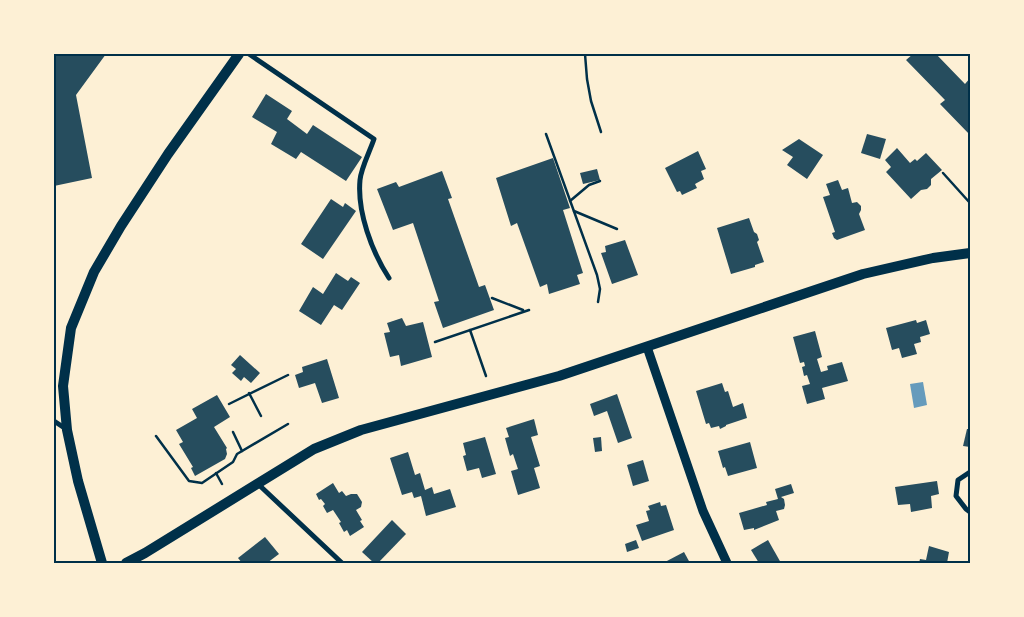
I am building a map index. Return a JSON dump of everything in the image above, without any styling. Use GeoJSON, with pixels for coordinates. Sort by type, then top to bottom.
{"type":"FeatureCollection","features":[{"type":"Feature","properties":{"kind":"main road"},"geometry":{"type":"LineString","coordinates":[[102,563],[78,482],[67,430],[63,386],[71,328],[94,272],[121,226],[168,154],[240,54]]}},
{"type":"Feature","properties":{"kind":"main road"},"geometry":{"type":"LineString","coordinates":[[126,563],[314,449],[361,430],[540,382],[863,274],[932,258],[970,253]]}},
{"type":"Feature","properties":{"kind":"street"},"geometry":{"type":"LineString","coordinates":[[248,54],[374,139],[360,179],[362,210],[378,261],[389,278]]}},
{"type":"Feature","properties":{"kind":"street"},"geometry":{"type":"LineString","coordinates":[[647,347],[703,511],[727,563]]}},
{"type":"Feature","properties":{"kind":"street"},"geometry":{"type":"LineString","coordinates":[[54,421],[67,430]]}},
{"type":"Feature","properties":{"kind":"street"},"geometry":{"type":"LineString","coordinates":[[970,472],[958,480],[956,496],[970,512]]}},
{"type":"Feature","properties":{"kind":"street"},"geometry":{"type":"LineString","coordinates":[[258,484],[342,563]]}},
{"type":"Feature","properties":{"kind":"path"},"geometry":{"type":"LineString","coordinates":[[585,54],[591,101],[601,132]]}},
{"type":"Feature","properties":{"kind":"path"},"geometry":{"type":"LineString","coordinates":[[546,134],[597,275],[600,289],[598,302]]}},
{"type":"Feature","properties":{"kind":"path"},"geometry":{"type":"LineString","coordinates":[[943,173],[970,203]]}},
{"type":"Feature","properties":{"kind":"path"},"geometry":{"type":"LineString","coordinates":[[570,201],[589,185],[600,181]]}},
{"type":"Feature","properties":{"kind":"path"},"geometry":{"type":"LineString","coordinates":[[574,211],[617,228]]}},
{"type":"Feature","properties":{"kind":"path"},"geometry":{"type":"LineString","coordinates":[[492,298],[525,311]]}},
{"type":"Feature","properties":{"kind":"path"},"geometry":{"type":"LineString","coordinates":[[435,342],[529,310]]}},
{"type":"Feature","properties":{"kind":"path"},"geometry":{"type":"LineString","coordinates":[[470,330],[486,376]]}},
{"type":"Feature","properties":{"kind":"path"},"geometry":{"type":"LineString","coordinates":[[229,404],[288,375]]}},
{"type":"Feature","properties":{"kind":"path"},"geometry":{"type":"LineString","coordinates":[[249,393],[261,416]]}},
{"type":"Feature","properties":{"kind":"path"},"geometry":{"type":"LineString","coordinates":[[156,436],[189,481],[202,483],[233,462],[237,454],[288,424]]}},
{"type":"Feature","properties":{"kind":"path"},"geometry":{"type":"LineString","coordinates":[[233,432],[242,451]]}},
{"type":"Feature","properties":{"kind":"path"},"geometry":{"type":"LineString","coordinates":[[216,473],[222,484]]}},
{"type":"Feature","properties":{"kind":"water"},"geometry":{"type":"Polygon","coordinates":[[[923,382],[927,405],[914,408],[910,384],[923,382]]]}},
{"type":"Feature","properties":{"kind":"building"},"geometry":{"type":"Polygon","coordinates":[[[54,54],[106,54],[76,95],[92,178],[54,186],[54,54]]]}},
{"type":"Feature","properties":{"kind":"building"},"geometry":{"type":"Polygon","coordinates":[[[913,54],[921,54],[923,56],[925,54],[936,54],[965,84],[970,78],[970,135],[940,104],[945,100],[906,60],[913,54]]]}},
{"type":"Feature","properties":{"kind":"building"},"geometry":{"type":"Polygon","coordinates":[[[266,94],[292,111],[287,119],[307,134],[313,125],[362,157],[346,181],[301,152],[296,159],[271,144],[277,132],[252,117],[266,94]]]}},
{"type":"Feature","properties":{"kind":"building"},"geometry":{"type":"Polygon","coordinates":[[[867,134],[886,139],[880,159],[861,153],[867,134]]]}},
{"type":"Feature","properties":{"kind":"building"},"geometry":{"type":"Polygon","coordinates":[[[799,139],[823,155],[807,179],[787,165],[793,157],[782,150],[799,139]]]}},
{"type":"Feature","properties":{"kind":"building"},"geometry":{"type":"Polygon","coordinates":[[[897,148],[910,163],[915,159],[917,161],[926,153],[942,170],[931,179],[931,185],[927,189],[921,190],[911,199],[886,172],[891,167],[885,160],[897,148]]]}},
{"type":"Feature","properties":{"kind":"building"},"geometry":{"type":"Polygon","coordinates":[[[698,151],[706,169],[701,171],[704,179],[695,184],[697,188],[682,195],[680,191],[677,192],[665,168],[698,151]]]}},
{"type":"Feature","properties":{"kind":"building"},"geometry":{"type":"Polygon","coordinates":[[[553,158],[570,208],[563,210],[583,273],[577,275],[580,284],[549,294],[547,284],[540,287],[517,223],[511,226],[496,178],[553,158]]]}},
{"type":"Feature","properties":{"kind":"building"},"geometry":{"type":"Polygon","coordinates":[[[597,169],[600,180],[583,184],[580,173],[597,169]]]}},
{"type":"Feature","properties":{"kind":"building"},"geometry":{"type":"Polygon","coordinates":[[[442,171],[452,198],[448,199],[479,287],[485,285],[494,310],[443,328],[434,302],[439,301],[413,223],[393,230],[377,189],[396,182],[399,187],[442,171]]]}},
{"type":"Feature","properties":{"kind":"building"},"geometry":{"type":"Polygon","coordinates":[[[838,180],[842,190],[848,188],[852,203],[857,202],[861,206],[859,214],[865,230],[837,240],[832,233],[835,232],[823,197],[830,195],[826,184],[838,180]]]}},
{"type":"Feature","properties":{"kind":"building"},"geometry":{"type":"Polygon","coordinates":[[[331,199],[343,207],[345,203],[356,211],[323,259],[301,244],[331,199]]]}},
{"type":"Feature","properties":{"kind":"building"},"geometry":{"type":"Polygon","coordinates":[[[749,218],[754,232],[757,234],[759,240],[757,242],[764,262],[755,265],[755,267],[731,274],[717,228],[749,218]]]}},
{"type":"Feature","properties":{"kind":"building"},"geometry":{"type":"Polygon","coordinates":[[[625,240],[638,275],[612,284],[601,253],[606,252],[605,246],[625,240]]]}},
{"type":"Feature","properties":{"kind":"building"},"geometry":{"type":"Polygon","coordinates":[[[336,273],[348,281],[351,277],[360,283],[342,310],[334,305],[321,325],[299,311],[313,287],[323,294],[336,273]]]}},
{"type":"Feature","properties":{"kind":"building"},"geometry":{"type":"Polygon","coordinates":[[[402,318],[406,326],[423,322],[432,357],[401,366],[399,355],[390,357],[384,333],[390,332],[387,323],[402,318]]]}},
{"type":"Feature","properties":{"kind":"building"},"geometry":{"type":"Polygon","coordinates":[[[916,320],[917,323],[926,320],[930,334],[920,337],[921,342],[914,344],[917,354],[902,358],[899,348],[892,350],[886,328],[916,320]]]}},
{"type":"Feature","properties":{"kind":"building"},"geometry":{"type":"Polygon","coordinates":[[[815,331],[822,357],[817,359],[821,372],[828,370],[827,366],[842,362],[848,381],[822,388],[825,399],[807,404],[802,386],[810,384],[807,375],[804,376],[802,367],[805,366],[804,362],[800,363],[793,337],[815,331]]]}},
{"type":"Feature","properties":{"kind":"building"},"geometry":{"type":"Polygon","coordinates":[[[240,355],[260,373],[251,383],[244,377],[241,381],[232,373],[236,369],[231,365],[240,355]]]}},
{"type":"Feature","properties":{"kind":"building"},"geometry":{"type":"Polygon","coordinates":[[[327,359],[339,398],[322,403],[315,383],[299,388],[295,375],[303,372],[302,367],[327,359]]]}},
{"type":"Feature","properties":{"kind":"building"},"geometry":{"type":"Polygon","coordinates":[[[722,383],[725,392],[728,391],[733,407],[743,403],[747,418],[720,429],[719,426],[711,428],[709,423],[706,424],[696,391],[722,383]]]}},
{"type":"Feature","properties":{"kind":"building"},"geometry":{"type":"Polygon","coordinates":[[[617,394],[632,438],[618,443],[607,411],[594,416],[590,404],[617,394]]]}},
{"type":"Feature","properties":{"kind":"building"},"geometry":{"type":"Polygon","coordinates":[[[217,395],[230,417],[214,427],[227,448],[227,454],[225,459],[195,476],[191,468],[193,467],[179,444],[183,442],[176,430],[197,418],[192,409],[217,395]]]}},
{"type":"Feature","properties":{"kind":"building"},"geometry":{"type":"Polygon","coordinates":[[[534,419],[538,435],[531,437],[540,466],[534,468],[540,488],[518,495],[511,471],[518,469],[513,454],[510,456],[505,438],[509,437],[506,428],[534,419]]]}},
{"type":"Feature","properties":{"kind":"building"},"geometry":{"type":"Polygon","coordinates":[[[967,429],[970,429],[970,447],[963,446],[967,429]]]}},
{"type":"Feature","properties":{"kind":"building"},"geometry":{"type":"Polygon","coordinates":[[[485,437],[496,474],[482,478],[479,468],[467,471],[463,456],[466,455],[463,443],[485,437]]]}},
{"type":"Feature","properties":{"kind":"building"},"geometry":{"type":"Polygon","coordinates":[[[601,437],[602,451],[595,452],[593,438],[601,437]]]}},
{"type":"Feature","properties":{"kind":"building"},"geometry":{"type":"Polygon","coordinates":[[[750,442],[757,468],[728,476],[725,467],[723,468],[718,451],[750,442]]]}},
{"type":"Feature","properties":{"kind":"building"},"geometry":{"type":"Polygon","coordinates":[[[408,452],[415,475],[420,473],[425,490],[432,487],[434,494],[450,489],[456,507],[426,516],[421,496],[414,498],[412,492],[402,495],[390,458],[408,452]]]}},
{"type":"Feature","properties":{"kind":"building"},"geometry":{"type":"Polygon","coordinates":[[[643,460],[649,481],[633,486],[627,465],[643,460]]]}},
{"type":"Feature","properties":{"kind":"building"},"geometry":{"type":"Polygon","coordinates":[[[937,481],[939,494],[931,496],[932,508],[911,512],[910,504],[898,505],[895,487],[937,481]]]}},
{"type":"Feature","properties":{"kind":"building"},"geometry":{"type":"Polygon","coordinates":[[[333,483],[339,493],[342,491],[346,496],[357,494],[362,502],[361,507],[356,510],[364,527],[350,536],[347,530],[344,532],[339,523],[341,522],[333,510],[327,513],[323,506],[325,504],[321,499],[319,500],[316,494],[333,483]]]}},
{"type":"Feature","properties":{"kind":"building"},"geometry":{"type":"Polygon","coordinates":[[[791,484],[794,493],[781,497],[784,499],[784,509],[776,511],[779,520],[754,530],[754,528],[744,530],[739,513],[767,505],[766,502],[778,499],[775,489],[791,484]]]}},
{"type":"Feature","properties":{"kind":"building"},"geometry":{"type":"Polygon","coordinates":[[[660,502],[661,506],[666,505],[674,530],[642,541],[636,525],[649,521],[646,511],[650,510],[648,506],[660,502]]]}},
{"type":"Feature","properties":{"kind":"building"},"geometry":{"type":"Polygon","coordinates":[[[392,520],[406,534],[378,563],[374,563],[362,552],[392,520]]]}},
{"type":"Feature","properties":{"kind":"building"},"geometry":{"type":"Polygon","coordinates":[[[265,537],[279,554],[267,563],[242,563],[238,558],[265,537]]]}},
{"type":"Feature","properties":{"kind":"building"},"geometry":{"type":"Polygon","coordinates":[[[636,540],[639,548],[627,552],[625,544],[636,540]]]}},
{"type":"Feature","properties":{"kind":"building"},"geometry":{"type":"Polygon","coordinates":[[[768,540],[781,563],[759,563],[751,550],[768,540]]]}},
{"type":"Feature","properties":{"kind":"building"},"geometry":{"type":"Polygon","coordinates":[[[929,546],[949,552],[947,563],[919,563],[920,559],[926,560],[929,546]]]}},
{"type":"Feature","properties":{"kind":"building"},"geometry":{"type":"Polygon","coordinates":[[[684,552],[690,563],[665,562],[684,552]]]}}]}
